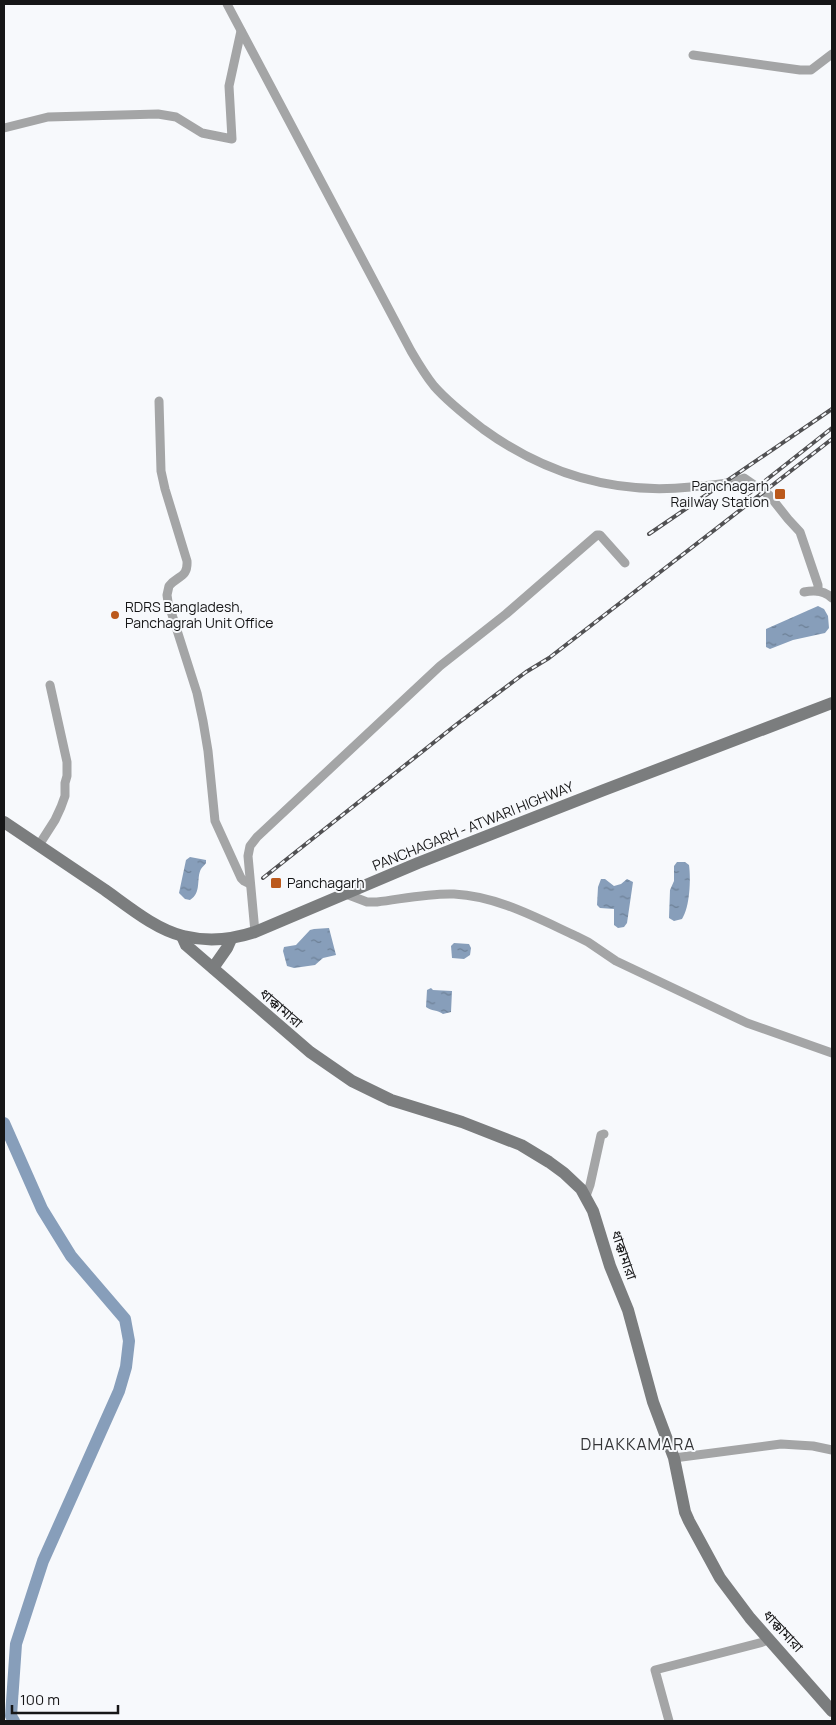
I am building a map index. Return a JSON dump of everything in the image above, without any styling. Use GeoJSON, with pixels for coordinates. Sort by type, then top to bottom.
{"type":"FeatureCollection","features":[{"type":"Feature","properties":{"kind":"street"},"geometry":{"type":"LineString","coordinates":[[227,4],[411,351],[425,374],[443,396],[486,431],[529,458],[587,480],[621,487],[658,489],[698,486],[744,478],[769,495],[800,532],[818,585],[818,591]]}},
{"type":"Feature","properties":{"kind":"street"},"geometry":{"type":"LineString","coordinates":[[4,128],[48,118],[158,114],[176,117],[202,133],[232,139],[229,86],[241,31]]}},
{"type":"Feature","properties":{"kind":"street"},"geometry":{"type":"LineString","coordinates":[[692,54],[800,70],[811,70],[832,54]]}},
{"type":"Feature","properties":{"kind":"street"},"geometry":{"type":"LineString","coordinates":[[159,401],[161,470],[188,567],[185,574],[168,586],[166,595],[197,693],[208,751],[217,830],[241,878],[250,884]]}},
{"type":"Feature","properties":{"kind":"street"},"geometry":{"type":"LineString","coordinates":[[255,932],[249,851],[257,837],[440,666],[506,614],[597,535],[600,535],[625,563]]}},
{"type":"Feature","properties":{"kind":"street"},"geometry":{"type":"LineString","coordinates":[[804,592],[824,592],[832,598]]}},
{"type":"Feature","properties":{"kind":"street"},"geometry":{"type":"LineString","coordinates":[[39,845],[61,807],[68,776],[67,762],[50,685]]}},
{"type":"Feature","properties":{"kind":"street","name":"PANCHAGARH - ATWARI HIGHWAY"},"geometry":{"type":"LineString","coordinates":[[4,822],[153,922],[182,936],[208,940],[231,939],[255,932],[418,863],[832,703]]}},
{"type":"Feature","properties":{"kind":"street"},"geometry":{"type":"LineString","coordinates":[[346,894],[367,902],[455,894],[478,896],[503,903],[576,936],[616,961],[747,1023],[832,1053]]}},
{"type":"Feature","properties":{"kind":"street","name":"ধাক্কামারা"},"geometry":{"type":"LineString","coordinates":[[182,936],[186,945],[310,1052],[352,1081],[391,1100],[462,1122],[535,1152],[564,1173],[581,1189],[594,1211],[610,1266],[628,1310],[653,1402],[674,1458],[685,1512],[707,1556],[726,1586],[750,1618],[770,1638],[832,1710]]}},
{"type":"Feature","properties":{"kind":"street"},"geometry":{"type":"LineString","coordinates":[[214,968],[228,948],[231,939]]}},
{"type":"Feature","properties":{"kind":"street"},"geometry":{"type":"LineString","coordinates":[[586,1196],[601,1135],[604,1134]]}},
{"type":"Feature","properties":{"kind":"street"},"geometry":{"type":"LineString","coordinates":[[674,1458],[782,1444],[814,1446],[832,1450]]}},
{"type":"Feature","properties":{"kind":"street"},"geometry":{"type":"LineString","coordinates":[[669,1721],[656,1670],[763,1642],[770,1638]]}},
{"type":"Feature","properties":{"kind":"water"},"geometry":{"type":"Polygon","coordinates":[[[818,606],[824,609],[828,616],[829,628],[825,633],[793,640],[770,649],[766,647],[766,629],[818,606]]]}},
{"type":"Feature","properties":{"kind":"water"},"geometry":{"type":"Polygon","coordinates":[[[190,857],[206,860],[206,863],[201,868],[196,893],[190,900],[185,899],[179,893],[186,860],[190,857]]]}},
{"type":"Feature","properties":{"kind":"water"},"geometry":{"type":"Polygon","coordinates":[[[677,862],[685,862],[689,865],[690,885],[685,914],[682,919],[674,921],[669,918],[670,890],[674,881],[674,866],[677,862]]]}},
{"type":"Feature","properties":{"kind":"water"},"geometry":{"type":"Polygon","coordinates":[[[601,879],[605,879],[614,886],[621,884],[627,879],[633,882],[627,923],[624,927],[618,928],[614,925],[614,909],[600,908],[597,905],[598,887],[601,879]]]}},
{"type":"Feature","properties":{"kind":"water"},"geometry":{"type":"Polygon","coordinates":[[[329,928],[336,955],[323,958],[315,965],[294,968],[287,966],[283,951],[284,947],[296,945],[310,930],[329,928]]]}},
{"type":"Feature","properties":{"kind":"water"},"geometry":{"type":"Polygon","coordinates":[[[454,943],[469,944],[471,948],[470,955],[464,959],[452,958],[451,946],[454,943]]]}},
{"type":"Feature","properties":{"kind":"water"},"geometry":{"type":"Polygon","coordinates":[[[431,988],[433,990],[452,991],[451,1012],[443,1014],[426,1007],[427,990],[431,988]]]}},
{"type":"Feature","properties":{"kind":"waterway"},"geometry":{"type":"LineString","coordinates":[[4,1123],[42,1209],[71,1256],[125,1319],[129,1341],[126,1367],[119,1391],[43,1561],[16,1644],[11,1716],[14,1721]]}},
{"type":"Feature","properties":{"kind":"railway"},"geometry":{"type":"LineString","coordinates":[[649,534],[832,409]]}},
{"type":"Feature","properties":{"kind":"railway"},"geometry":{"type":"LineString","coordinates":[[747,495],[832,428]]}},
{"type":"Feature","properties":{"kind":"railway"},"geometry":{"type":"LineString","coordinates":[[263,878],[457,724],[526,672],[549,658],[832,439]]}},
{"type":"Feature","properties":{"kind":"place","name":"Panchagarh Railway Station"},"geometry":{"type":"Point","coordinates":[780,494]}},
{"type":"Feature","properties":{"kind":"place","name":"RDRS Bangladesh, Panchagrah Unit Office"},"geometry":{"type":"Point","coordinates":[115,615]}},
{"type":"Feature","properties":{"kind":"place","name":"Panchagarh"},"geometry":{"type":"Point","coordinates":[276,883]}},
{"type":"Feature","properties":{"kind":"district","name":"DHAKKAMARA"},"geometry":{"type":"Point","coordinates":[638,1444]}}]}
